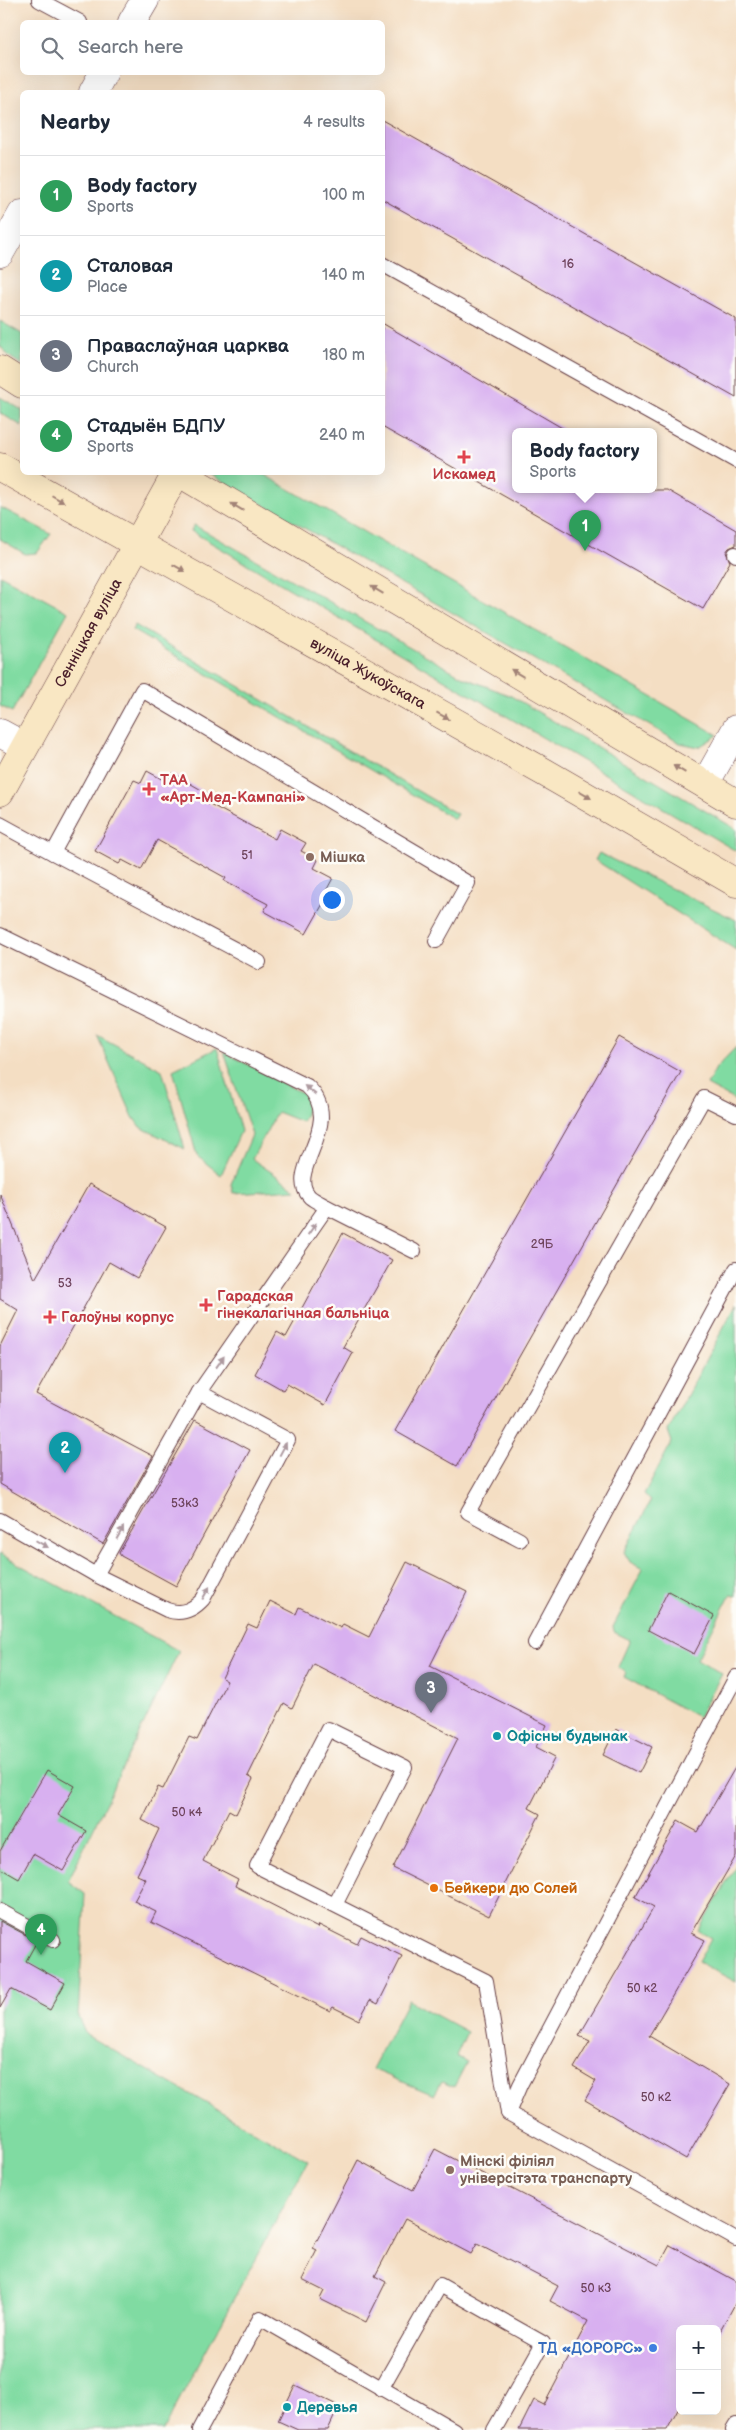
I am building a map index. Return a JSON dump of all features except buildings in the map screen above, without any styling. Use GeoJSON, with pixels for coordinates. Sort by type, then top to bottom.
{"type":"FeatureCollection","features":[{"type":"Feature","properties":{"kind":"main road"},"geometry":{"type":"LineString","coordinates":[[0,370],[20,383]]}},
{"type":"Feature","properties":{"kind":"main road","name":"вуліца Жукоўскага"},"geometry":{"type":"LineString","coordinates":[[0,466],[544,772],[736,883]]}},
{"type":"Feature","properties":{"kind":"main road","name":"Сенніцкая вуліца"},"geometry":{"type":"LineString","coordinates":[[0,792],[176,475]]}},
{"type":"Feature","properties":{"kind":"main road"},"geometry":{"type":"LineString","coordinates":[[183,475],[736,803]]}},
{"type":"Feature","properties":{"kind":"street"},"geometry":{"type":"LineString","coordinates":[[133,20],[145,0]]}},
{"type":"Feature","properties":{"kind":"street"},"geometry":{"type":"LineString","coordinates":[[93,90],[102,75]]}},
{"type":"Feature","properties":{"kind":"street"},"geometry":{"type":"LineString","coordinates":[[0,253],[20,218]]}},
{"type":"Feature","properties":{"kind":"street"},"geometry":{"type":"LineString","coordinates":[[705,784],[736,729]]}},
{"type":"Feature","properties":{"kind":"street"},"geometry":{"type":"LineString","coordinates":[[0,733],[24,746]]}},
{"type":"Feature","properties":{"kind":"lane"},"geometry":{"type":"LineString","coordinates":[[39,0],[76,20]]}},
{"type":"Feature","properties":{"kind":"lane"},"geometry":{"type":"LineString","coordinates":[[385,266],[736,460]]}},
{"type":"Feature","properties":{"kind":"lane"},"geometry":{"type":"LineString","coordinates":[[54,853],[142,690],[468,883],[436,940]]}},
{"type":"Feature","properties":{"kind":"lane"},"geometry":{"type":"LineString","coordinates":[[0,824],[259,962]]}},
{"type":"Feature","properties":{"kind":"lane"},"geometry":{"type":"LineString","coordinates":[[0,935],[307,1086],[317,1096],[321,1108],[322,1123],[304,1172],[304,1184],[309,1196],[414,1251]]}},
{"type":"Feature","properties":{"kind":"lane"},"geometry":{"type":"LineString","coordinates":[[520,1540],[468,1512],[704,1098],[736,1114]]}},
{"type":"Feature","properties":{"kind":"lane"},"geometry":{"type":"LineString","coordinates":[[96,1575],[199,1392],[327,1207]]}},
{"type":"Feature","properties":{"kind":"lane"},"geometry":{"type":"LineString","coordinates":[[535,1643],[736,1269]]}},
{"type":"Feature","properties":{"kind":"lane"},"geometry":{"type":"LineString","coordinates":[[0,1520],[96,1575],[177,1614],[196,1607],[203,1598],[288,1440],[199,1392]]}},
{"type":"Feature","properties":{"kind":"lane"},"geometry":{"type":"LineString","coordinates":[[508,2113],[520,2085],[651,1834],[736,1677]]}},
{"type":"Feature","properties":{"kind":"lane"},"geometry":{"type":"LineString","coordinates":[[335,1905],[405,1768],[328,1729],[257,1866],[335,1905],[486,1980],[508,2113]]}},
{"type":"Feature","properties":{"kind":"lane"},"geometry":{"type":"LineString","coordinates":[[0,1911],[53,1940]]}},
{"type":"Feature","properties":{"kind":"lane"},"geometry":{"type":"LineString","coordinates":[[508,2113],[736,2239]]}},
{"type":"Feature","properties":{"kind":"lane"},"geometry":{"type":"LineString","coordinates":[[381,2388],[440,2285],[543,2343],[494,2430]]}},
{"type":"Feature","properties":{"kind":"lane"},"geometry":{"type":"LineString","coordinates":[[200,2430],[260,2318],[454,2430]]}},
{"type":"Feature","properties":{"kind":"lane"},"geometry":{"type":"LineString","coordinates":[[733,2430],[736,2425]]}},
{"type":"Feature","properties":{"kind":"green space"},"geometry":{"type":"Polygon","coordinates":[[[0,321],[20,333],[20,364],[10,357],[0,346],[0,321]]]}},
{"type":"Feature","properties":{"kind":"green space"},"geometry":{"type":"Polygon","coordinates":[[[0,397],[20,409],[20,425],[0,413],[0,397]]]}},
{"type":"Feature","properties":{"kind":"green space"},"geometry":{"type":"Polygon","coordinates":[[[211,475],[264,475],[718,735],[699,747],[680,743],[211,475]]]}},
{"type":"Feature","properties":{"kind":"green space"},"geometry":{"type":"Polygon","coordinates":[[[0,507],[51,534],[37,553],[25,554],[0,539],[0,507]]]}},
{"type":"Feature","properties":{"kind":"green space"},"geometry":{"type":"Polygon","coordinates":[[[194,525],[465,678],[511,696],[736,829],[736,851],[191,531],[194,525]]]}},
{"type":"Feature","properties":{"kind":"green space"},"geometry":{"type":"Polygon","coordinates":[[[0,575],[68,612],[12,712],[0,706],[0,575]]]}},
{"type":"Feature","properties":{"kind":"green space"},"geometry":{"type":"Polygon","coordinates":[[[135,625],[457,814],[454,819],[132,630],[135,625]]]}},
{"type":"Feature","properties":{"kind":"green space"},"geometry":{"type":"Polygon","coordinates":[[[599,853],[736,920],[736,950],[595,860],[599,853]]]}},
{"type":"Feature","properties":{"kind":"green space"},"geometry":{"type":"Polygon","coordinates":[[[97,1035],[162,1070],[185,1149],[140,1127],[133,1117],[97,1035]]]}},
{"type":"Feature","properties":{"kind":"green space"},"geometry":{"type":"Polygon","coordinates":[[[736,1047],[736,1101],[707,1085],[716,1068],[736,1047]]]}},
{"type":"Feature","properties":{"kind":"green space"},"geometry":{"type":"Polygon","coordinates":[[[217,1048],[241,1131],[221,1175],[197,1156],[173,1070],[217,1048]]]}},
{"type":"Feature","properties":{"kind":"green space"},"geometry":{"type":"Polygon","coordinates":[[[224,1052],[306,1095],[306,1114],[302,1122],[277,1112],[252,1159],[296,1189],[233,1193],[231,1184],[252,1135],[224,1052]]]}},
{"type":"Feature","properties":{"kind":"green space"},"geometry":{"type":"Polygon","coordinates":[[[736,1304],[736,1596],[730,1595],[697,1659],[722,1674],[698,1717],[624,1677],[626,1672],[618,1667],[630,1640],[614,1632],[613,1627],[643,1569],[630,1562],[624,1552],[651,1500],[644,1494],[672,1442],[668,1431],[736,1304]]]}},
{"type":"Feature","properties":{"kind":"green space"},"geometry":{"type":"Polygon","coordinates":[[[0,1554],[179,1651],[68,1881],[85,1894],[78,2017],[86,2035],[308,2161],[163,2430],[0,2430],[0,1554]]]}},
{"type":"Feature","properties":{"kind":"green space"},"geometry":{"type":"Polygon","coordinates":[[[736,1866],[736,1982],[698,1962],[711,1938],[698,1931],[736,1866]]]}},
{"type":"Feature","properties":{"kind":"green space"},"geometry":{"type":"Polygon","coordinates":[[[408,2000],[467,2032],[456,2056],[467,2062],[454,2087],[442,2082],[434,2095],[372,2069],[408,2000]]]}},
{"type":"Feature","properties":{"kind":"place","name":"Искамед"},"geometry":{"type":"Point","coordinates":[464,457]}},
{"type":"Feature","properties":{"kind":"place","name":"Body factory"},"geometry":{"type":"Point","coordinates":[585,551]}},
{"type":"Feature","properties":{"kind":"place","name":"ТАА «Арт-Мед-Кампані»"},"geometry":{"type":"Point","coordinates":[149,789]}},
{"type":"Feature","properties":{"kind":"place","name":"Мішка"},"geometry":{"type":"Point","coordinates":[310,857]}},
{"type":"Feature","properties":{"kind":"place","name":"Гарадская гінекалагічная бальніца"},"geometry":{"type":"Point","coordinates":[206,1305]}},
{"type":"Feature","properties":{"kind":"place","name":"Галоўны корпус"},"geometry":{"type":"Point","coordinates":[50,1317]}},
{"type":"Feature","properties":{"kind":"place","name":"Сталовая"},"geometry":{"type":"Point","coordinates":[65,1473]}},
{"type":"Feature","properties":{"kind":"place","name":"Праваслаўная царква"},"geometry":{"type":"Point","coordinates":[431,1713]}},
{"type":"Feature","properties":{"kind":"place","name":"Офісны будынак"},"geometry":{"type":"Point","coordinates":[497,1736]}},
{"type":"Feature","properties":{"kind":"place","name":"Бейкери дю Солей"},"geometry":{"type":"Point","coordinates":[434,1888]}},
{"type":"Feature","properties":{"kind":"place","name":"Стадыён БДПУ"},"geometry":{"type":"Point","coordinates":[41,1955]}},
{"type":"Feature","properties":{"kind":"place","name":"Мінскі філіял універсітэта транспарту"},"geometry":{"type":"Point","coordinates":[450,2170]}},
{"type":"Feature","properties":{"kind":"place","name":"ТД «ДОРОРС»"},"geometry":{"type":"Point","coordinates":[653,2348]}},
{"type":"Feature","properties":{"kind":"place","name":"Деревья"},"geometry":{"type":"Point","coordinates":[287,2407]}}]}
